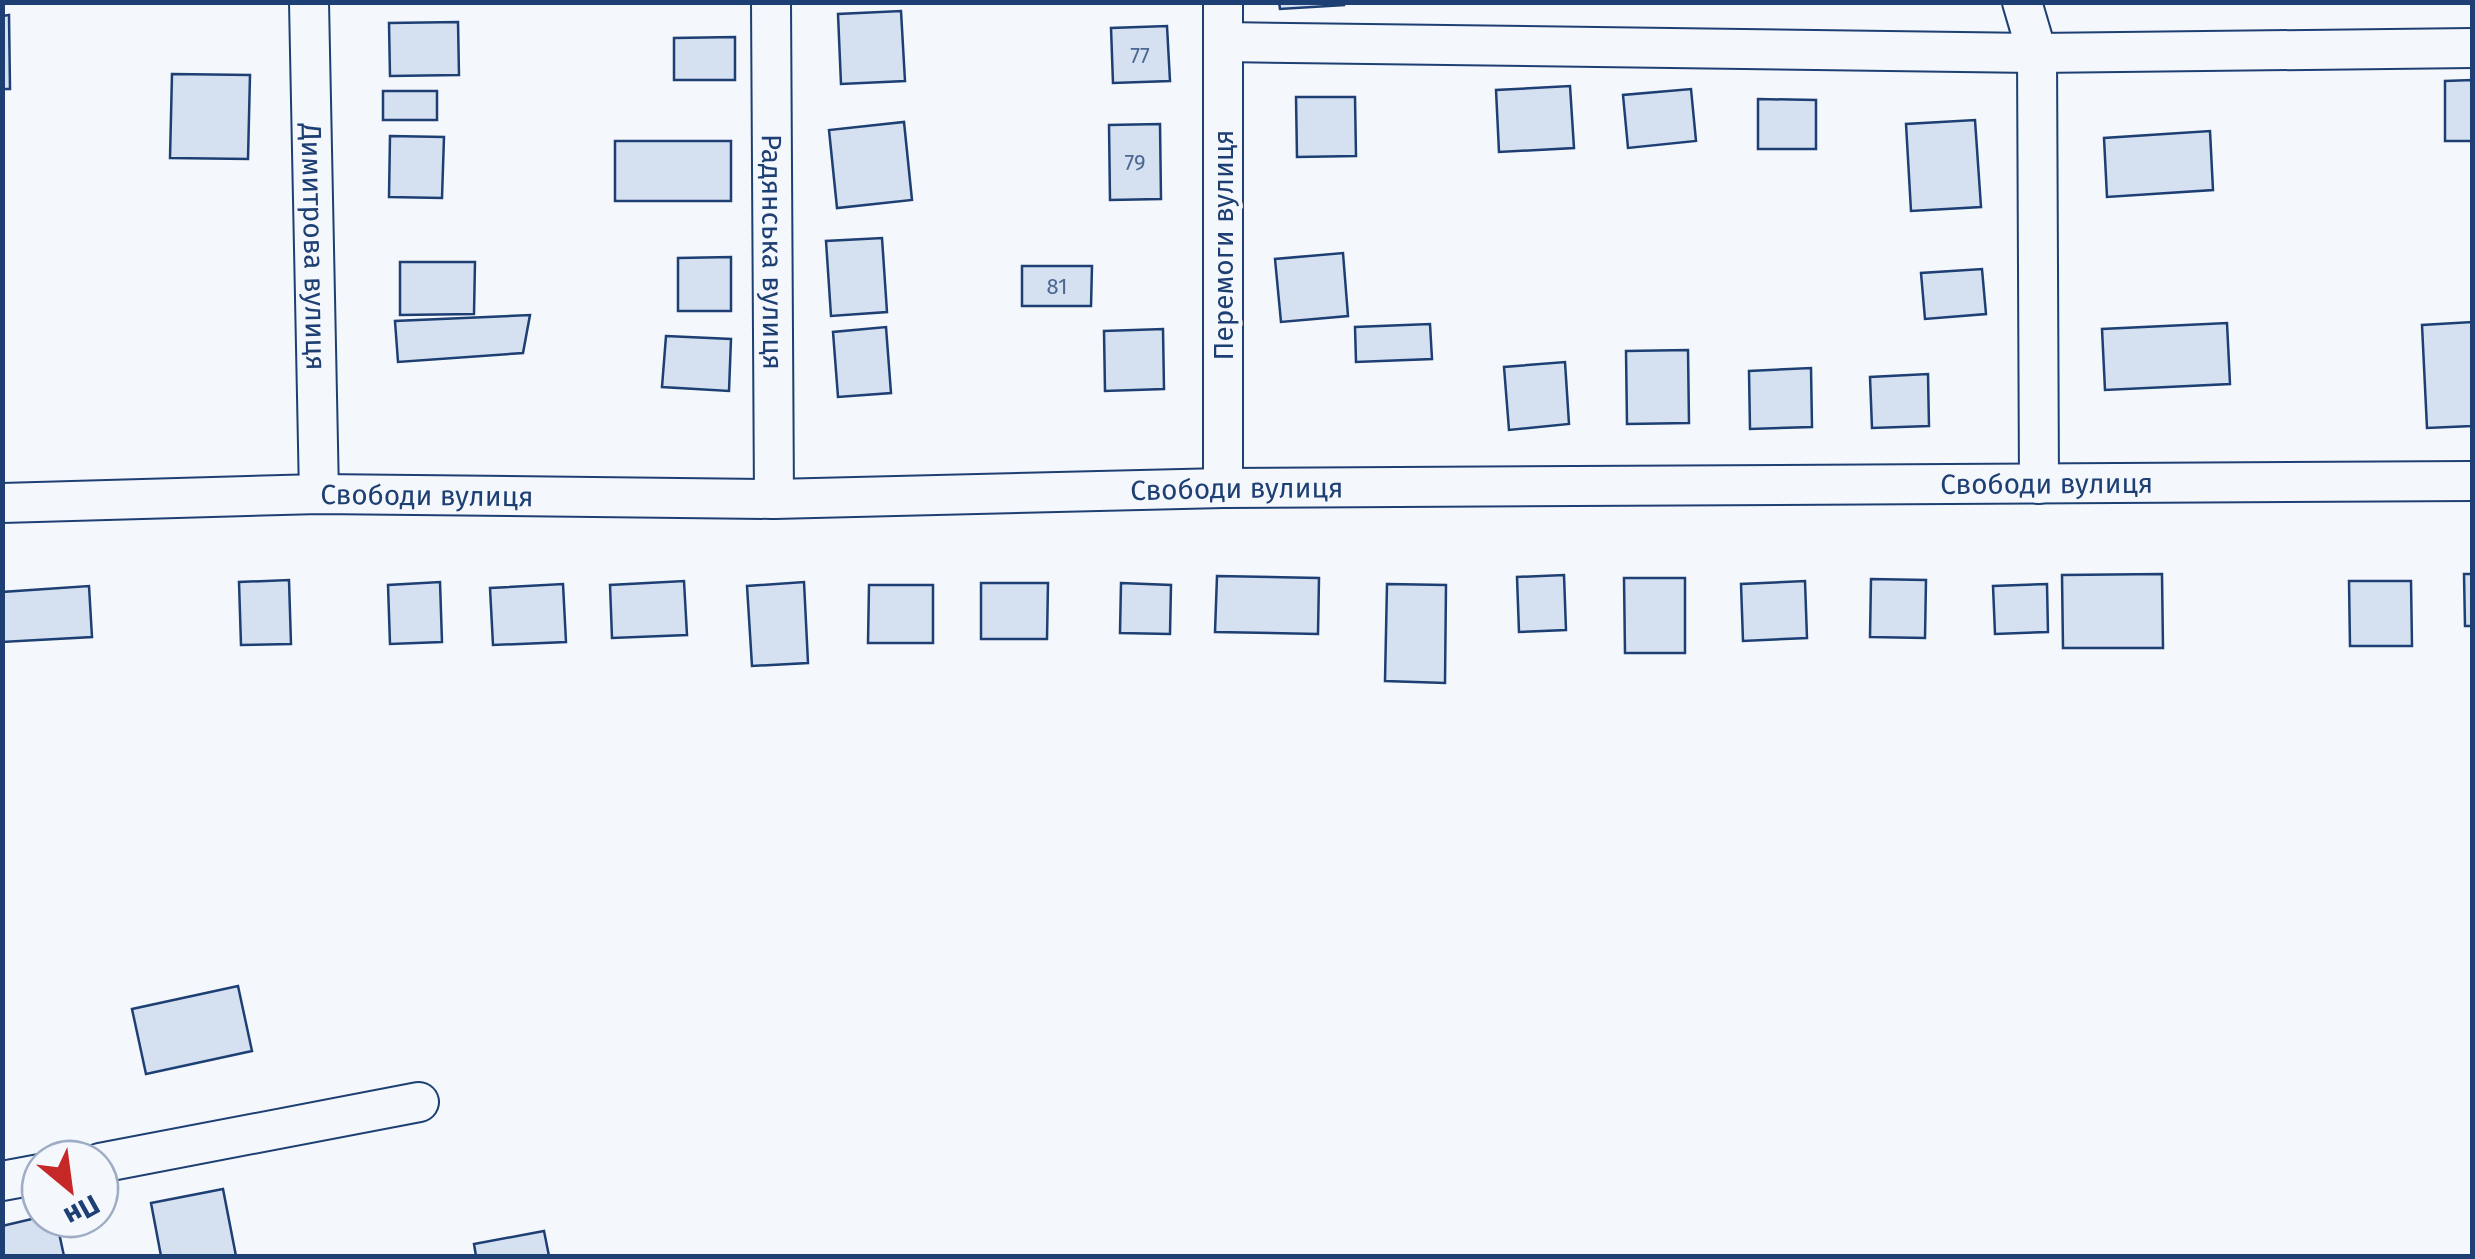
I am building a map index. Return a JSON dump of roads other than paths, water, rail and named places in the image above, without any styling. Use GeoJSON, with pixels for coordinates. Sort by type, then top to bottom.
{"type":"FeatureCollection","features":[{"type":"Feature","properties":{"kind":"street","name":"Димитрова вулиця"},"geometry":{"type":"LineString","coordinates":[[309,2],[319,494]]}},
{"type":"Feature","properties":{"kind":"street","name":"Радянська вулиця"},"geometry":{"type":"LineString","coordinates":[[771,2],[774,500]]}},
{"type":"Feature","properties":{"kind":"street","name":"Перемоги вулиця"},"geometry":{"type":"LineString","coordinates":[[1223,2],[1223,488]]}},
{"type":"Feature","properties":{"kind":"street"},"geometry":{"type":"LineString","coordinates":[[2022,2],[2037,53],[2038,484]]}},
{"type":"Feature","properties":{"kind":"street"},"geometry":{"type":"LineString","coordinates":[[1223,42],[2037,53],[2472,48]]}},
{"type":"Feature","properties":{"kind":"street","name":"Свободи вулиця"},"geometry":{"type":"LineString","coordinates":[[2,503],[319,494],[774,500],[1223,488],[2472,481]]}},
{"type":"Feature","properties":{"kind":"street"},"geometry":{"type":"LineString","coordinates":[[120,1159],[419,1102]]}}]}
